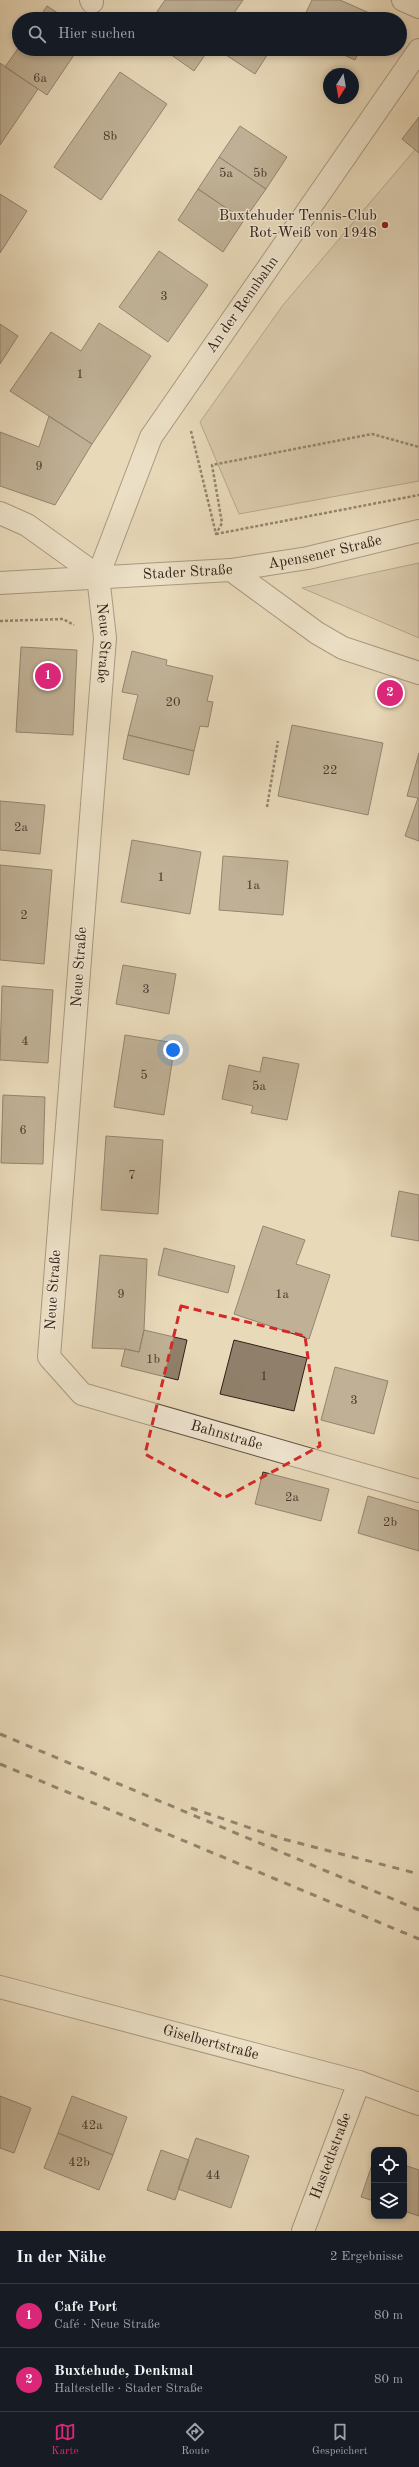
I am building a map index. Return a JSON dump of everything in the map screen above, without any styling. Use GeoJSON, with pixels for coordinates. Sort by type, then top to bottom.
{"type":"FeatureCollection","features":[{"type":"Feature","properties":{"kind":"street"},"geometry":{"type":"LineString","coordinates":[[404,0],[419,7]]}},
{"type":"Feature","properties":{"kind":"street","name":"An der Rennbahn"},"geometry":{"type":"LineString","coordinates":[[98,576],[151,437],[419,50]]}},
{"type":"Feature","properties":{"kind":"street"},"geometry":{"type":"LineString","coordinates":[[0,513],[27,525],[98,576]]}},
{"type":"Feature","properties":{"kind":"street","name":"Apensener Straße"},"geometry":{"type":"LineString","coordinates":[[231,570],[308,558],[419,531]]}},
{"type":"Feature","properties":{"kind":"street","name":"Stader Straße"},"geometry":{"type":"LineString","coordinates":[[0,583],[98,576],[231,570],[317,633],[343,648],[419,673]]}},
{"type":"Feature","properties":{"kind":"street","name":"Neue Straße"},"geometry":{"type":"LineString","coordinates":[[49,1357],[105,638],[98,576]]}},
{"type":"Feature","properties":{"kind":"street","name":"Bahnstraße"},"geometry":{"type":"LineString","coordinates":[[49,1357],[82,1394],[419,1491]]}},
{"type":"Feature","properties":{"kind":"street","name":"Giselbertstraße"},"geometry":{"type":"LineString","coordinates":[[0,1987],[359,2082],[419,2104]]}},
{"type":"Feature","properties":{"kind":"street","name":"Hastedtstraße"},"geometry":{"type":"LineString","coordinates":[[303,2231],[359,2082]]}},
{"type":"Feature","properties":{"kind":"path"},"geometry":{"type":"LineString","coordinates":[[190,428],[216,534]]}},
{"type":"Feature","properties":{"kind":"path"},"geometry":{"type":"LineString","coordinates":[[216,534],[222,523],[212,465],[372,434],[419,447]]}},
{"type":"Feature","properties":{"kind":"path"},"geometry":{"type":"LineString","coordinates":[[216,534],[419,495]]}},
{"type":"Feature","properties":{"kind":"path"},"geometry":{"type":"LineString","coordinates":[[0,621],[63,619],[77,626],[79,635],[105,638]]}},
{"type":"Feature","properties":{"kind":"path"},"geometry":{"type":"LineString","coordinates":[[267,807],[278,741]]}},
{"type":"Feature","properties":{"kind":"highlighted area"},"geometry":{"type":"Polygon","coordinates":[[[181,1306],[305,1336],[320,1446],[224,1498],[145,1454],[181,1306]]]}},
{"type":"Feature","properties":{"kind":"shaded area"},"geometry":{"type":"Polygon","coordinates":[[[419,145],[419,481],[239,514],[200,422],[283,305],[419,145]]]}},
{"type":"Feature","properties":{"kind":"shaded area"},"geometry":{"type":"Polygon","coordinates":[[[419,563],[419,638],[302,588],[419,563]]]}},
{"type":"Feature","properties":{"kind":"building"},"geometry":{"type":"Polygon","coordinates":[[[165,0],[243,0],[235,12],[157,12],[165,0]]]}},
{"type":"Feature","properties":{"kind":"building"},"geometry":{"type":"Polygon","coordinates":[[[312,0],[340,0],[367,12],[306,12],[312,0]]]}},
{"type":"Feature","properties":{"kind":"building"},"geometry":{"type":"Polygon","coordinates":[[[47,6],[56,12],[43,12],[47,6]]]}},
{"type":"Feature","properties":{"kind":"building"},"geometry":{"type":"Polygon","coordinates":[[[13,56],[73,56],[47,95],[5,67],[13,56]]]}},
{"type":"Feature","properties":{"kind":"building"},"geometry":{"type":"Polygon","coordinates":[[[173,56],[204,56],[194,71],[173,56]]]}},
{"type":"Feature","properties":{"kind":"building"},"geometry":{"type":"Polygon","coordinates":[[[228,56],[267,56],[255,74],[228,56]]]}},
{"type":"Feature","properties":{"kind":"building"},"geometry":{"type":"Polygon","coordinates":[[[346,56],[357,56],[355,60],[346,56]]]}},
{"type":"Feature","properties":{"kind":"building"},"geometry":{"type":"Polygon","coordinates":[[[0,63],[38,89],[0,145],[0,63]]]}},
{"type":"Feature","properties":{"kind":"building"},"geometry":{"type":"Polygon","coordinates":[[[120,72],[167,104],[101,200],[54,167],[120,72]]]}},
{"type":"Feature","properties":{"kind":"building"},"geometry":{"type":"Polygon","coordinates":[[[419,117],[419,153],[402,139],[419,117]]]}},
{"type":"Feature","properties":{"kind":"building"},"geometry":{"type":"Polygon","coordinates":[[[240,126],[287,157],[266,189],[219,157],[240,126]]]}},
{"type":"Feature","properties":{"kind":"building"},"geometry":{"type":"Polygon","coordinates":[[[219,157],[266,189],[244,220],[198,189],[219,157]]]}},
{"type":"Feature","properties":{"kind":"building"},"geometry":{"type":"Polygon","coordinates":[[[198,189],[244,220],[223,252],[178,220],[198,189]]]}},
{"type":"Feature","properties":{"kind":"building"},"geometry":{"type":"Polygon","coordinates":[[[0,194],[27,211],[0,253],[0,194]]]}},
{"type":"Feature","properties":{"kind":"building"},"geometry":{"type":"Polygon","coordinates":[[[159,251],[208,285],[168,342],[119,307],[159,251]]]}},
{"type":"Feature","properties":{"kind":"building"},"geometry":{"type":"Polygon","coordinates":[[[99,323],[151,356],[92,444],[10,391],[51,332],[81,351],[99,323]]]}},
{"type":"Feature","properties":{"kind":"building"},"geometry":{"type":"Polygon","coordinates":[[[0,324],[18,336],[0,364],[0,324]]]}},
{"type":"Feature","properties":{"kind":"building"},"geometry":{"type":"Polygon","coordinates":[[[49,416],[92,444],[55,505],[0,486],[0,432],[39,447],[49,416]]]}},
{"type":"Feature","properties":{"kind":"building"},"geometry":{"type":"Polygon","coordinates":[[[21,647],[77,650],[73,735],[16,732],[21,647]]]}},
{"type":"Feature","properties":{"kind":"building"},"geometry":{"type":"Polygon","coordinates":[[[132,651],[167,660],[166,665],[213,676],[207,701],[213,702],[208,727],[200,726],[194,751],[128,735],[138,695],[122,692],[132,651]]]}},
{"type":"Feature","properties":{"kind":"building"},"geometry":{"type":"Polygon","coordinates":[[[292,725],[383,743],[368,815],[278,796],[292,725]]]}},
{"type":"Feature","properties":{"kind":"building"},"geometry":{"type":"Polygon","coordinates":[[[128,735],[194,751],[189,775],[123,759],[128,735]]]}},
{"type":"Feature","properties":{"kind":"building"},"geometry":{"type":"Polygon","coordinates":[[[419,753],[419,841],[405,836],[418,798],[407,796],[419,753]]]}},
{"type":"Feature","properties":{"kind":"building"},"geometry":{"type":"Polygon","coordinates":[[[0,801],[45,805],[40,854],[0,850],[0,801]]]}},
{"type":"Feature","properties":{"kind":"building"},"geometry":{"type":"Polygon","coordinates":[[[132,840],[201,852],[190,914],[121,902],[132,840]]]}},
{"type":"Feature","properties":{"kind":"building"},"geometry":{"type":"Polygon","coordinates":[[[223,856],[288,861],[283,915],[219,910],[223,856]]]}},
{"type":"Feature","properties":{"kind":"building"},"geometry":{"type":"Polygon","coordinates":[[[0,865],[52,870],[44,964],[0,960],[0,865]]]}},
{"type":"Feature","properties":{"kind":"building"},"geometry":{"type":"Polygon","coordinates":[[[123,965],[176,974],[169,1014],[116,1004],[123,965]]]}},
{"type":"Feature","properties":{"kind":"building"},"geometry":{"type":"Polygon","coordinates":[[[2,986],[53,990],[48,1063],[0,1060],[2,986]]]}},
{"type":"Feature","properties":{"kind":"building"},"geometry":{"type":"Polygon","coordinates":[[[125,1035],[175,1043],[164,1115],[114,1107],[125,1035]]]}},
{"type":"Feature","properties":{"kind":"building"},"geometry":{"type":"Polygon","coordinates":[[[263,1057],[299,1064],[287,1120],[251,1113],[253,1106],[222,1099],[229,1065],[260,1072],[263,1057]]]}},
{"type":"Feature","properties":{"kind":"building"},"geometry":{"type":"Polygon","coordinates":[[[3,1095],[45,1097],[43,1164],[1,1163],[3,1095]]]}},
{"type":"Feature","properties":{"kind":"building"},"geometry":{"type":"Polygon","coordinates":[[[106,1136],[163,1140],[158,1214],[101,1210],[106,1136]]]}},
{"type":"Feature","properties":{"kind":"building"},"geometry":{"type":"Polygon","coordinates":[[[399,1191],[419,1195],[419,1241],[391,1236],[399,1191]]]}},
{"type":"Feature","properties":{"kind":"building"},"geometry":{"type":"Polygon","coordinates":[[[263,1226],[305,1240],[296,1264],[330,1275],[309,1339],[234,1314],[263,1226]]]}},
{"type":"Feature","properties":{"kind":"building"},"geometry":{"type":"Polygon","coordinates":[[[164,1248],[235,1266],[228,1293],[158,1275],[164,1248]]]}},
{"type":"Feature","properties":{"kind":"building"},"geometry":{"type":"Polygon","coordinates":[[[100,1255],[147,1259],[144,1330],[139,1352],[125,1349],[92,1348],[100,1255]]]}},
{"type":"Feature","properties":{"kind":"building"},"geometry":{"type":"Polygon","coordinates":[[[144,1330],[187,1340],[178,1380],[121,1366],[125,1349],[139,1352],[144,1330]]]}},
{"type":"Feature","properties":{"kind":"building"},"geometry":{"type":"Polygon","coordinates":[[[234,1340],[307,1358],[294,1411],[220,1394],[234,1340]]]}},
{"type":"Feature","properties":{"kind":"building"},"geometry":{"type":"Polygon","coordinates":[[[335,1367],[388,1381],[374,1434],[321,1420],[335,1367]]]}},
{"type":"Feature","properties":{"kind":"building"},"geometry":{"type":"Polygon","coordinates":[[[263,1472],[329,1489],[321,1521],[255,1504],[263,1472]]]}},
{"type":"Feature","properties":{"kind":"building"},"geometry":{"type":"Polygon","coordinates":[[[368,1496],[419,1511],[419,1551],[358,1533],[368,1496]]]}},
{"type":"Feature","properties":{"kind":"building"},"geometry":{"type":"Polygon","coordinates":[[[0,2096],[31,2108],[14,2153],[0,2148],[0,2096]]]}},
{"type":"Feature","properties":{"kind":"building"},"geometry":{"type":"Polygon","coordinates":[[[72,2096],[127,2117],[113,2155],[58,2133],[72,2096]]]}},
{"type":"Feature","properties":{"kind":"building"},"geometry":{"type":"Polygon","coordinates":[[[58,2133],[113,2155],[99,2190],[44,2168],[58,2133]]]}},
{"type":"Feature","properties":{"kind":"building"},"geometry":{"type":"Polygon","coordinates":[[[196,2138],[249,2156],[231,2208],[178,2189],[196,2138]]]}},
{"type":"Feature","properties":{"kind":"building"},"geometry":{"type":"Polygon","coordinates":[[[161,2150],[189,2160],[175,2200],[147,2190],[161,2150]]]}},
{"type":"Feature","properties":{"kind":"building"},"geometry":{"type":"Polygon","coordinates":[[[407,2166],[419,2170],[419,2216],[407,2212],[407,2166]]]}},
{"type":"Feature","properties":{"kind":"building"},"geometry":{"type":"Polygon","coordinates":[[[371,2168],[371,2200],[361,2197],[371,2168]]]}},
{"type":"Feature","properties":{"kind":"railway"},"geometry":{"type":"LineString","coordinates":[[0,1734],[419,1910]]}},
{"type":"Feature","properties":{"kind":"railway"},"geometry":{"type":"LineString","coordinates":[[0,1764],[419,1939]]}},
{"type":"Feature","properties":{"kind":"railway"},"geometry":{"type":"LineString","coordinates":[[191,1808],[283,1839],[419,1874]]}},
{"type":"Feature","properties":{"kind":"place","name":"Buxtehuder Tennis-Club Rot-Weiß von 1948"},"geometry":{"type":"Point","coordinates":[385,225]}},
{"type":"Feature","properties":{"kind":"place","name":"Cafe Port"},"geometry":{"type":"Point","coordinates":[48,676]}},
{"type":"Feature","properties":{"kind":"place","name":"Buxtehude, Denkmal"},"geometry":{"type":"Point","coordinates":[390,693]}}]}
